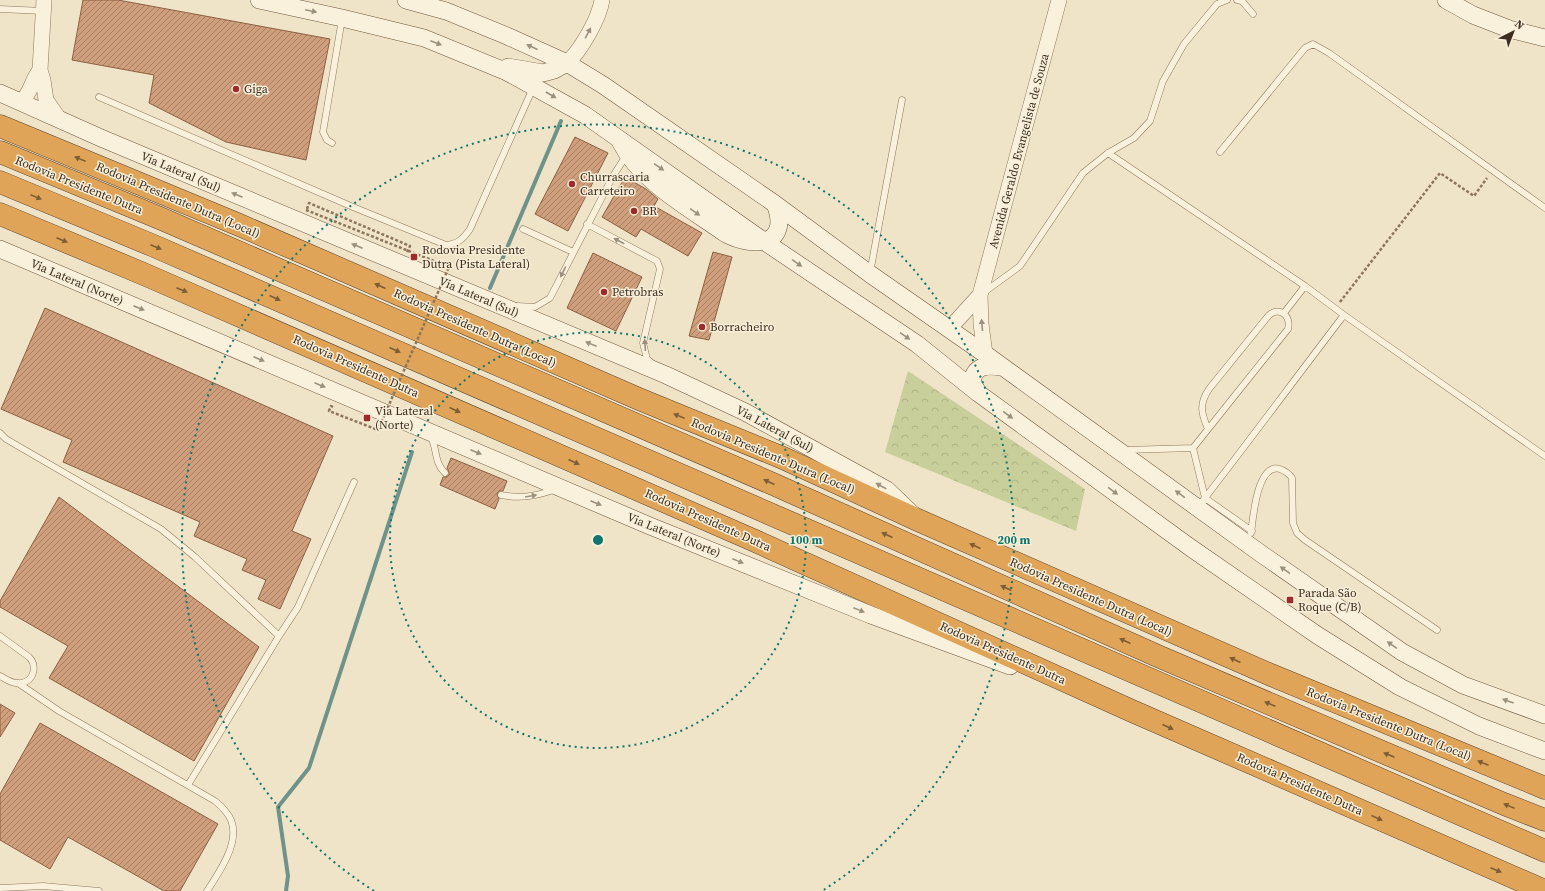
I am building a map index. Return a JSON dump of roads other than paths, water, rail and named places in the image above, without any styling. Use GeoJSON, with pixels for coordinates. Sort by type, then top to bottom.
{"type":"FeatureCollection","features":[{"type":"Feature","properties":{"kind":"highway","name":"Rodovia Presidente Dutra (Local)"},"geometry":{"type":"LineString","coordinates":[[0,126],[237,224],[639,400],[783,458],[920,522],[1271,675],[1545,788]]}},
{"type":"Feature","properties":{"kind":"highway","name":"Rodovia Presidente Dutra"},"geometry":{"type":"LineString","coordinates":[[0,152],[162,219],[765,480],[1160,657],[1504,804],[1545,820]]}},
{"type":"Feature","properties":{"kind":"highway"},"geometry":{"type":"LineString","coordinates":[[0,182],[174,254],[1545,851]]}},
{"type":"Feature","properties":{"kind":"highway","name":"Rodovia Presidente Dutra"},"geometry":{"type":"LineString","coordinates":[[0,214],[160,281],[746,537],[1132,711],[1545,891]]}},
{"type":"Feature","properties":{"kind":"main road"},"geometry":{"type":"LineString","coordinates":[[259,0],[424,38],[492,64],[585,115],[765,242],[917,344],[978,393],[1191,548],[1317,635],[1400,687],[1479,726],[1545,751]]}},
{"type":"Feature","properties":{"kind":"main road"},"geometry":{"type":"LineString","coordinates":[[406,0],[446,11],[507,36],[567,63],[603,85],[775,204],[870,274],[1120,450],[1201,502],[1402,652],[1463,685],[1545,715]]}},
{"type":"Feature","properties":{"kind":"main road"},"geometry":{"type":"LineString","coordinates":[[1446,0],[1473,15],[1509,29],[1545,38]]}},
{"type":"Feature","properties":{"kind":"main road"},"geometry":{"type":"LineString","coordinates":[[492,64],[543,73],[554,70],[567,63]]}},
{"type":"Feature","properties":{"kind":"main road","name":"Via Lateral (Sul)"},"geometry":{"type":"LineString","coordinates":[[0,93],[60,120],[496,305],[666,375],[745,412],[887,490],[920,522]]}},
{"type":"Feature","properties":{"kind":"main road"},"geometry":{"type":"LineString","coordinates":[[618,137],[627,155],[641,171],[655,183],[726,234],[744,242],[765,242],[772,238],[779,223],[779,214],[775,204]]}},
{"type":"Feature","properties":{"kind":"main road","name":"Via Lateral (Norte)"},"geometry":{"type":"LineString","coordinates":[[0,250],[650,526],[872,615],[1132,711]]}},
{"type":"Feature","properties":{"kind":"main road"},"geometry":{"type":"LineString","coordinates":[[978,393],[972,381],[975,372],[983,366],[1001,367]]}},
{"type":"Feature","properties":{"kind":"street"},"geometry":{"type":"LineString","coordinates":[[567,63],[576,55],[594,22],[602,0]]}},
{"type":"Feature","properties":{"kind":"street","name":"Avenida Geraldo Evangelista de Souza"},"geometry":{"type":"LineString","coordinates":[[985,354],[981,324],[980,295],[1059,2]]}},
{"type":"Feature","properties":{"kind":"street"},"geometry":{"type":"LineString","coordinates":[[44,6],[40,70],[46,100],[60,120]]}},
{"type":"Feature","properties":{"kind":"street"},"geometry":{"type":"LineString","coordinates":[[21,102],[27,97],[35,76],[40,70]]}},
{"type":"Feature","properties":{"kind":"street","name":"Avenida Geraldo Evangelista de Souza"},"geometry":{"type":"LineString","coordinates":[[948,329],[980,295]]}},
{"type":"Feature","properties":{"kind":"lane"},"geometry":{"type":"LineString","coordinates":[[980,295],[1020,266],[1083,173],[1108,153],[1134,138],[1150,121],[1164,81],[1184,44],[1217,4],[1227,0]]}},
{"type":"Feature","properties":{"kind":"lane"},"geometry":{"type":"LineString","coordinates":[[1237,0],[1242,1],[1253,14]]}},
{"type":"Feature","properties":{"kind":"lane"},"geometry":{"type":"LineString","coordinates":[[0,9],[44,6]]}},
{"type":"Feature","properties":{"kind":"lane"},"geometry":{"type":"LineString","coordinates":[[332,143],[327,140],[323,132],[342,18]]}},
{"type":"Feature","properties":{"kind":"lane"},"geometry":{"type":"LineString","coordinates":[[1220,152],[1305,48],[1313,44],[1329,53],[1545,208]]}},
{"type":"Feature","properties":{"kind":"lane"},"geometry":{"type":"LineString","coordinates":[[99,97],[353,207],[446,245],[452,245],[460,241],[470,229],[534,86]]}},
{"type":"Feature","properties":{"kind":"lane"},"geometry":{"type":"LineString","coordinates":[[870,274],[902,100]]}},
{"type":"Feature","properties":{"kind":"lane"},"geometry":{"type":"LineString","coordinates":[[1108,153],[1305,286],[1545,456]]}},
{"type":"Feature","properties":{"kind":"lane"},"geometry":{"type":"LineString","coordinates":[[496,305],[535,307],[550,298],[587,224],[613,176],[627,155]]}},
{"type":"Feature","properties":{"kind":"lane"},"geometry":{"type":"LineString","coordinates":[[587,224],[657,261],[660,269],[643,343],[647,359],[666,375]]}},
{"type":"Feature","properties":{"kind":"lane"},"geometry":{"type":"LineString","coordinates":[[523,228],[573,252]]}},
{"type":"Feature","properties":{"kind":"lane"},"geometry":{"type":"LineString","coordinates":[[1284,313],[1305,286]]}},
{"type":"Feature","properties":{"kind":"lane"},"geometry":{"type":"LineString","coordinates":[[1201,502],[1193,448],[1288,329],[1288,318],[1284,313],[1278,311],[1269,315],[1202,399],[1204,419],[1208,429]]}},
{"type":"Feature","properties":{"kind":"lane"},"geometry":{"type":"LineString","coordinates":[[1201,502],[1229,468],[1344,314]]}},
{"type":"Feature","properties":{"kind":"lane"},"geometry":{"type":"LineString","coordinates":[[427,431],[432,438],[437,462],[445,473]]}},
{"type":"Feature","properties":{"kind":"lane"},"geometry":{"type":"LineString","coordinates":[[0,433],[6,438],[161,529],[195,557],[279,636]]}},
{"type":"Feature","properties":{"kind":"lane"},"geometry":{"type":"LineString","coordinates":[[1120,450],[1193,448]]}},
{"type":"Feature","properties":{"kind":"lane"},"geometry":{"type":"LineString","coordinates":[[1250,538],[1259,485],[1270,470],[1276,468],[1284,471],[1292,478],[1293,523],[1297,533],[1437,630]]}},
{"type":"Feature","properties":{"kind":"lane"},"geometry":{"type":"LineString","coordinates":[[188,785],[298,607],[354,482]]}},
{"type":"Feature","properties":{"kind":"lane"},"geometry":{"type":"LineString","coordinates":[[501,495],[513,498],[524,498],[536,496],[560,487]]}},
{"type":"Feature","properties":{"kind":"lane"},"geometry":{"type":"LineString","coordinates":[[0,636],[33,661],[35,666],[33,674],[27,681],[18,683]]}},
{"type":"Feature","properties":{"kind":"lane"},"geometry":{"type":"LineString","coordinates":[[0,676],[8,681],[18,683],[59,710],[215,801],[227,812],[233,824],[233,837],[230,852],[207,891]]}},
{"type":"Feature","properties":{"kind":"lane"},"geometry":{"type":"LineString","coordinates":[[0,888],[43,886],[99,891]]}},
{"type":"Feature","properties":{"kind":"waterway"},"geometry":{"type":"LineString","coordinates":[[490,288],[561,121]]}},
{"type":"Feature","properties":{"kind":"waterway"},"geometry":{"type":"LineString","coordinates":[[286,891],[288,876],[278,807],[309,768],[412,452]]}},
{"type":"Feature","properties":{"kind":"place","name":"Giga"},"geometry":{"type":"Point","coordinates":[236,89]}},
{"type":"Feature","properties":{"kind":"place","name":"Churrascaria Carreteiro"},"geometry":{"type":"Point","coordinates":[572,184]}},
{"type":"Feature","properties":{"kind":"place","name":"BR"},"geometry":{"type":"Point","coordinates":[634,211]}},
{"type":"Feature","properties":{"kind":"place","name":"Rodovia Presidente Dutra (Pista Lateral)"},"geometry":{"type":"Point","coordinates":[414,257]}},
{"type":"Feature","properties":{"kind":"place","name":"Petrobras"},"geometry":{"type":"Point","coordinates":[604,292]}},
{"type":"Feature","properties":{"kind":"place","name":"Borracheiro"},"geometry":{"type":"Point","coordinates":[702,327]}},
{"type":"Feature","properties":{"kind":"place","name":"Via Lateral (Norte)"},"geometry":{"type":"Point","coordinates":[367,418]}},
{"type":"Feature","properties":{"kind":"place","name":"Parada São Roque (C/B)"},"geometry":{"type":"Point","coordinates":[1290,600]}}]}
